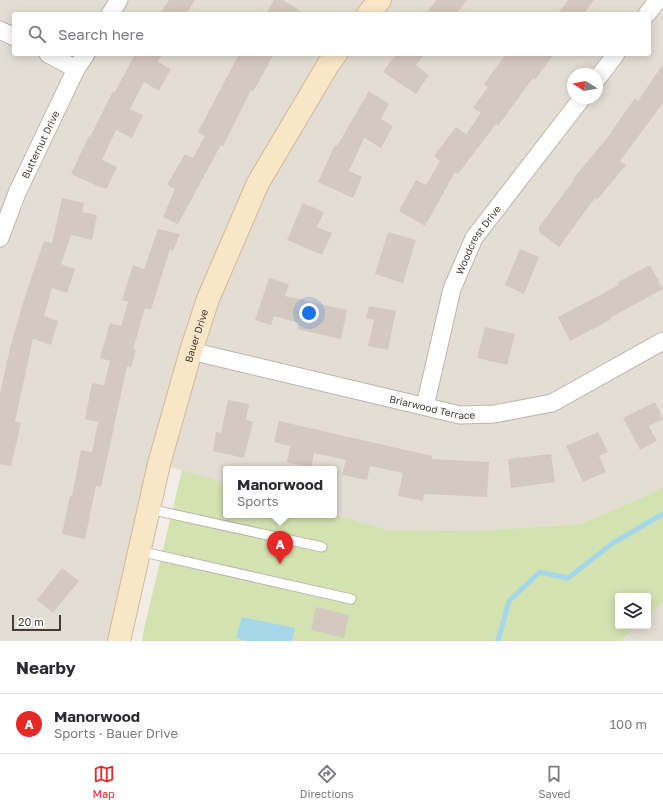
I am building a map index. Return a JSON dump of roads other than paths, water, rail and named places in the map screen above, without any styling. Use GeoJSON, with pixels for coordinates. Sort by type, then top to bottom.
{"type":"FeatureCollection","features":[{"type":"Feature","properties":{"kind":"street"},"geometry":{"type":"LineString","coordinates":[[111,12],[119,0]]}},
{"type":"Feature","properties":{"kind":"street"},"geometry":{"type":"LineString","coordinates":[[370,12],[380,0]]}},
{"type":"Feature","properties":{"kind":"street"},"geometry":{"type":"LineString","coordinates":[[649,12],[658,0]]}},
{"type":"Feature","properties":{"kind":"street"},"geometry":{"type":"LineString","coordinates":[[0,30],[12,36]]}},
{"type":"Feature","properties":{"kind":"street"},"geometry":{"type":"LineString","coordinates":[[52,56],[76,69]]}},
{"type":"Feature","properties":{"kind":"street","name":"Butternut Drive"},"geometry":{"type":"LineString","coordinates":[[0,238],[17,193],[76,69],[85,56]]}},
{"type":"Feature","properties":{"kind":"street","name":"Bauer Drive"},"geometry":{"type":"LineString","coordinates":[[119,641],[159,464],[191,351],[208,299],[258,183],[328,64],[334,56]]}},
{"type":"Feature","properties":{"kind":"street"},"geometry":{"type":"LineString","coordinates":[[603,71],[614,56]]}},
{"type":"Feature","properties":{"kind":"street","name":"Woodcrest Drive"},"geometry":{"type":"LineString","coordinates":[[425,406],[452,289],[474,238],[577,104]]}},
{"type":"Feature","properties":{"kind":"street","name":"Briarwood Terrace"},"geometry":{"type":"LineString","coordinates":[[191,351],[460,414],[494,414],[552,403],[663,341]]}},
{"type":"Feature","properties":{"kind":"lane"},"geometry":{"type":"LineString","coordinates":[[149,509],[322,547]]}},
{"type":"Feature","properties":{"kind":"lane"},"geometry":{"type":"LineString","coordinates":[[139,551],[351,599]]}},
{"type":"Feature","properties":{"kind":"water"},"geometry":{"type":"Polygon","coordinates":[[[242,617],[295,628],[292,641],[246,641],[236,638],[242,617]]]}},
{"type":"Feature","properties":{"kind":"waterway"},"geometry":{"type":"LineString","coordinates":[[498,641],[509,601],[540,572],[568,578],[613,543],[663,514]]}},
{"type":"Feature","properties":{"kind":"place","name":"Manorwood"},"geometry":{"type":"Point","coordinates":[280,564]}}]}
